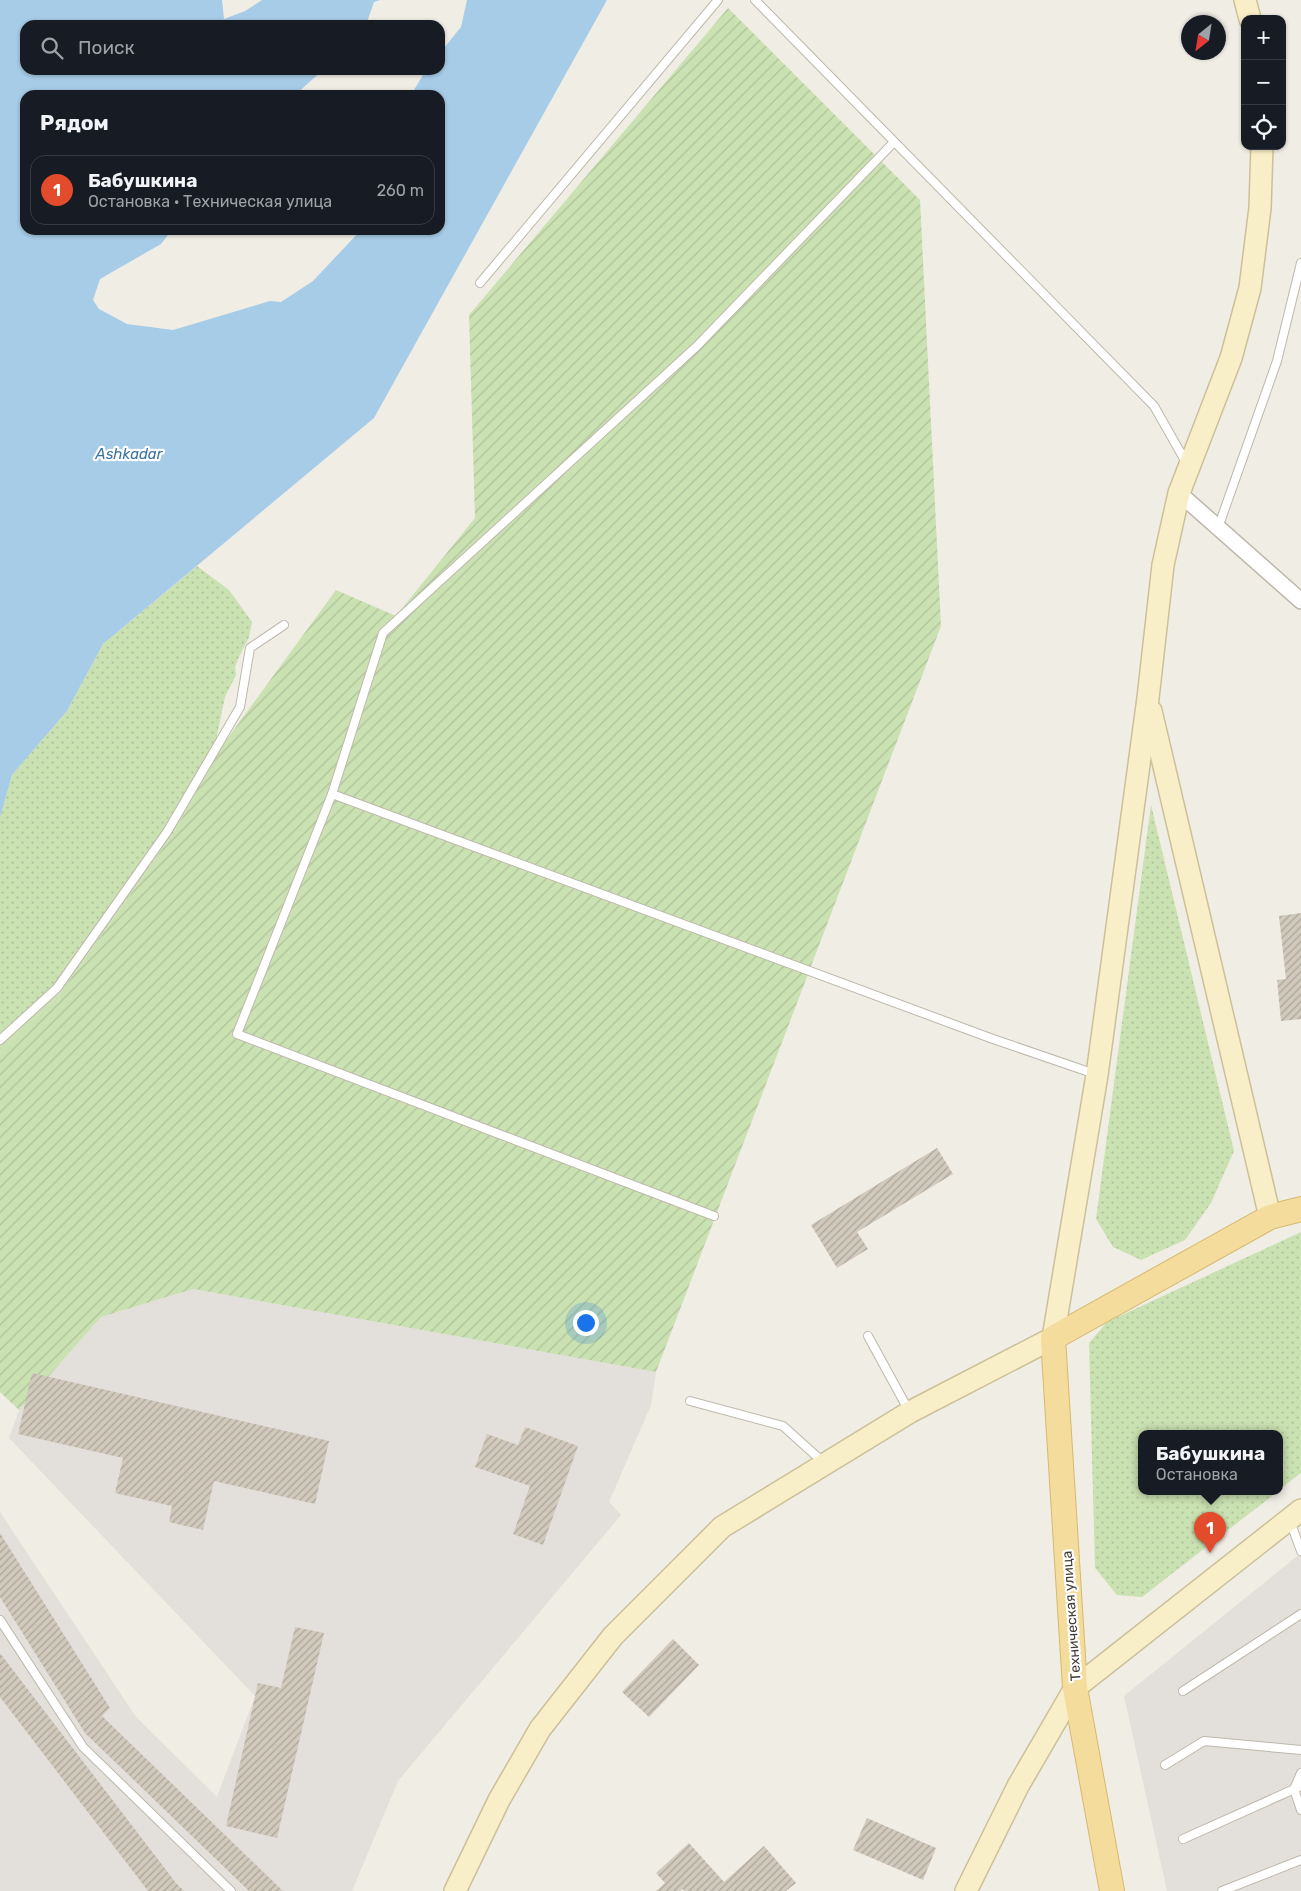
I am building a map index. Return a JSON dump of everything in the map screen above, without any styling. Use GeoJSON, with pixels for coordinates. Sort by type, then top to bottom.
{"type":"FeatureCollection","features":[{"type":"Feature","properties":{"kind":"main road"},"geometry":{"type":"LineString","coordinates":[[1245,0],[1249,15]]}},
{"type":"Feature","properties":{"kind":"main road"},"geometry":{"type":"LineString","coordinates":[[1053,1338],[1097,1075],[1148,698],[1163,565],[1179,493],[1188,465],[1231,358],[1250,288],[1260,208],[1262,150]]}},
{"type":"Feature","properties":{"kind":"main road"},"geometry":{"type":"LineString","coordinates":[[1148,698],[1270,1217]]}},
{"type":"Feature","properties":{"kind":"main road"},"geometry":{"type":"LineString","coordinates":[[455,1891],[499,1800],[540,1729],[613,1636],[722,1527],[910,1412],[1053,1338],[1270,1217],[1301,1209]]}},
{"type":"Feature","properties":{"kind":"main road","name":"Техническая улица"},"geometry":{"type":"LineString","coordinates":[[1053,1338],[1075,1688],[1112,1891]]}},
{"type":"Feature","properties":{"kind":"main road"},"geometry":{"type":"LineString","coordinates":[[966,1891],[1018,1786],[1075,1688],[1295,1514]]}},
{"type":"Feature","properties":{"kind":"street"},"geometry":{"type":"LineString","coordinates":[[1179,493],[1301,601]]}},
{"type":"Feature","properties":{"kind":"lane"},"geometry":{"type":"LineString","coordinates":[[480,283],[718,0]]}},
{"type":"Feature","properties":{"kind":"lane"},"geometry":{"type":"LineString","coordinates":[[755,0],[1154,406],[1188,465]]}},
{"type":"Feature","properties":{"kind":"lane"},"geometry":{"type":"LineString","coordinates":[[714,1216],[237,1034],[332,794],[384,633],[697,346],[894,142]]}},
{"type":"Feature","properties":{"kind":"lane"},"geometry":{"type":"LineString","coordinates":[[1218,528],[1277,361],[1301,263]]}},
{"type":"Feature","properties":{"kind":"lane"},"geometry":{"type":"LineString","coordinates":[[0,1040],[57,988],[167,832],[240,707],[250,648],[284,625]]}},
{"type":"Feature","properties":{"kind":"lane"},"geometry":{"type":"LineString","coordinates":[[332,794],[993,1039],[1097,1075]]}},
{"type":"Feature","properties":{"kind":"lane"},"geometry":{"type":"LineString","coordinates":[[868,1336],[910,1412]]}},
{"type":"Feature","properties":{"kind":"lane"},"geometry":{"type":"LineString","coordinates":[[690,1401],[783,1426],[825,1464]]}},
{"type":"Feature","properties":{"kind":"lane"},"geometry":{"type":"LineString","coordinates":[[1295,1514],[1301,1551]]}},
{"type":"Feature","properties":{"kind":"lane"},"geometry":{"type":"LineString","coordinates":[[1183,1691],[1301,1614]]}},
{"type":"Feature","properties":{"kind":"lane"},"geometry":{"type":"LineString","coordinates":[[0,1620],[83,1746],[231,1891]]}},
{"type":"Feature","properties":{"kind":"lane"},"geometry":{"type":"LineString","coordinates":[[1164,1765],[1204,1741],[1301,1750]]}},
{"type":"Feature","properties":{"kind":"lane"},"geometry":{"type":"LineString","coordinates":[[1301,1773],[1298,1787],[1301,1810]]}},
{"type":"Feature","properties":{"kind":"lane"},"geometry":{"type":"LineString","coordinates":[[1184,1839],[1298,1787]]}},
{"type":"Feature","properties":{"kind":"lane"},"geometry":{"type":"LineString","coordinates":[[1222,1891],[1301,1860]]}},
{"type":"Feature","properties":{"kind":"shaded area"},"geometry":{"type":"Polygon","coordinates":[[[193,1289],[656,1372],[651,1405],[609,1502],[621,1515],[398,1781],[352,1891],[0,1891],[0,1512],[136,1717],[217,1797],[255,1696],[9,1438],[19,1410],[101,1317],[193,1289]]]}},
{"type":"Feature","properties":{"kind":"shaded area"},"geometry":{"type":"Polygon","coordinates":[[[1301,1553],[1301,1891],[1167,1891],[1124,1696],[1301,1553]]]}},
{"type":"Feature","properties":{"kind":"green space"},"geometry":{"type":"Polygon","coordinates":[[[728,8],[920,200],[941,626],[656,1372],[193,1289],[101,1317],[19,1410],[0,1392],[0,1053],[59,995],[173,834],[219,750],[336,590],[396,616],[475,518],[469,315],[728,8]]]}},
{"type":"Feature","properties":{"kind":"green space"},"geometry":{"type":"Polygon","coordinates":[[[197,566],[229,590],[252,622],[249,637],[235,667],[236,675],[225,697],[217,735],[219,750],[173,834],[59,995],[0,1053],[0,818],[12,775],[67,711],[103,644],[197,566]]]}},
{"type":"Feature","properties":{"kind":"green space"},"geometry":{"type":"Polygon","coordinates":[[[1151,805],[1234,1151],[1211,1203],[1185,1240],[1141,1260],[1113,1247],[1096,1219],[1151,805]]]}},
{"type":"Feature","properties":{"kind":"green space"},"geometry":{"type":"Polygon","coordinates":[[[1301,1232],[1301,1473],[1283,1487],[1283,1430],[1138,1430],[1138,1495],[1273,1495],[1142,1597],[1117,1595],[1095,1568],[1089,1343],[1107,1322],[1301,1232]]]}},
{"type":"Feature","properties":{"kind":"water","name":"Ashkadar"},"geometry":{"type":"Polygon","coordinates":[[[0,0],[222,0],[224,19],[245,11],[262,0],[380,0],[374,2],[368,20],[20,20],[20,75],[317,75],[301,90],[20,90],[20,235],[168,235],[161,244],[100,279],[93,300],[99,309],[127,324],[173,330],[270,301],[281,302],[313,281],[356,235],[445,235],[445,90],[414,90],[423,75],[445,75],[445,47],[461,27],[467,0],[607,0],[374,418],[103,644],[67,711],[12,775],[0,818],[0,0]]]}},
{"type":"Feature","properties":{"kind":"building"},"geometry":{"type":"Polygon","coordinates":[[[1301,913],[1301,1019],[1281,1021],[1277,980],[1286,979],[1279,916],[1301,913]]]}},
{"type":"Feature","properties":{"kind":"building"},"geometry":{"type":"Polygon","coordinates":[[[937,1148],[953,1174],[857,1232],[868,1249],[837,1268],[811,1225],[937,1148]]]}},
{"type":"Feature","properties":{"kind":"building"},"geometry":{"type":"Polygon","coordinates":[[[32,1373],[329,1441],[315,1504],[214,1481],[203,1530],[169,1522],[172,1506],[115,1493],[123,1458],[18,1434],[32,1373]]]}},
{"type":"Feature","properties":{"kind":"building"},"geometry":{"type":"Polygon","coordinates":[[[525,1427],[578,1446],[543,1545],[513,1534],[530,1486],[475,1467],[487,1434],[518,1445],[525,1427]]]}},
{"type":"Feature","properties":{"kind":"building"},"geometry":{"type":"Polygon","coordinates":[[[0,1533],[110,1708],[102,1716],[283,1891],[249,1891],[85,1733],[0,1597],[0,1533]]]}},
{"type":"Feature","properties":{"kind":"building"},"geometry":{"type":"Polygon","coordinates":[[[295,1627],[324,1633],[277,1838],[226,1826],[258,1683],[281,1688],[295,1627]]]}},
{"type":"Feature","properties":{"kind":"building"},"geometry":{"type":"Polygon","coordinates":[[[673,1639],[699,1665],[649,1717],[622,1692],[673,1639]]]}},
{"type":"Feature","properties":{"kind":"building"},"geometry":{"type":"Polygon","coordinates":[[[0,1653],[184,1891],[148,1891],[0,1697],[0,1653]]]}},
{"type":"Feature","properties":{"kind":"building"},"geometry":{"type":"Polygon","coordinates":[[[867,1818],[936,1848],[923,1880],[853,1850],[867,1818]]]}},
{"type":"Feature","properties":{"kind":"building"},"geometry":{"type":"Polygon","coordinates":[[[689,1843],[724,1882],[764,1846],[796,1883],[786,1891],[684,1891],[683,1889],[680,1891],[656,1891],[665,1883],[656,1873],[689,1843]]]}},
{"type":"Feature","properties":{"kind":"place","name":"Бабушкина"},"geometry":{"type":"Point","coordinates":[1210,1553]}}]}
